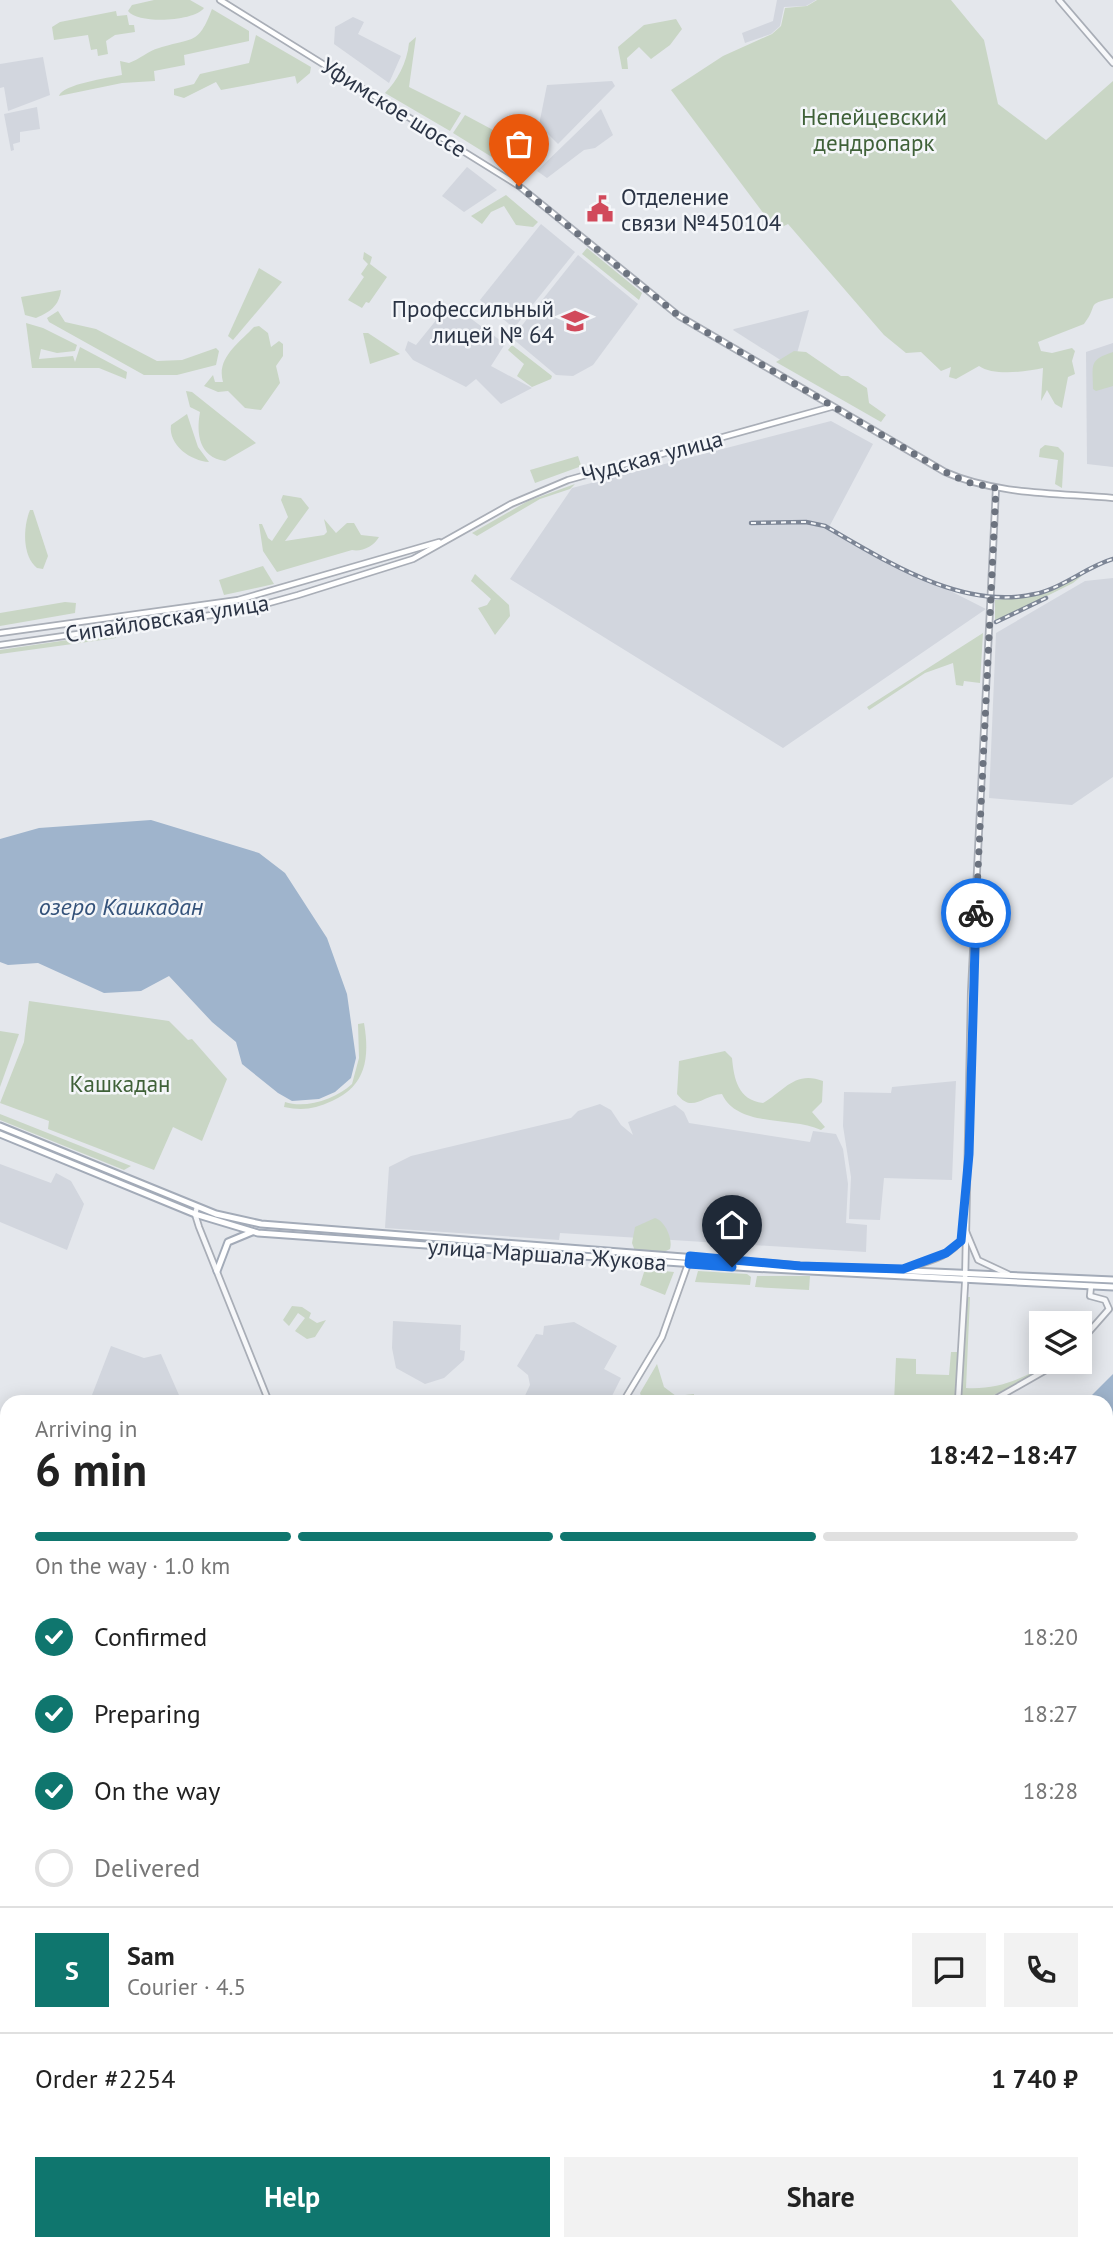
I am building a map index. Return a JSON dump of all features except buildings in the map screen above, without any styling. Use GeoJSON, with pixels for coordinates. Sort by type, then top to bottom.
{"type":"FeatureCollection","features":[{"type":"Feature","properties":{"kind":"main road","name":"Уфимское шоссе"},"geometry":{"type":"LineString","coordinates":[[220,0],[507,178],[679,316],[945,472],[967,482],[996,488],[1113,498]]}},
{"type":"Feature","properties":{"kind":"main road","name":"Чудская улица"},"geometry":{"type":"LineString","coordinates":[[479,521],[568,480],[831,407]]}},
{"type":"Feature","properties":{"kind":"main road","name":"Сипайловская улица"},"geometry":{"type":"LineString","coordinates":[[0,645],[240,611],[413,559],[479,521]]}},
{"type":"Feature","properties":{"kind":"main road","name":"Сипайловская улица"},"geometry":{"type":"LineString","coordinates":[[0,633],[237,600],[447,540]]}},
{"type":"Feature","properties":{"kind":"main road"},"geometry":{"type":"LineString","coordinates":[[409,550],[414,554],[413,559]]}},
{"type":"Feature","properties":{"kind":"main road"},"geometry":{"type":"LineString","coordinates":[[79,622],[83,627],[80,633]]}},
{"type":"Feature","properties":{"kind":"main road","name":"улица Маршала Жукова"},"geometry":{"type":"LineString","coordinates":[[0,1126],[218,1215],[286,1228],[800,1266],[1113,1280]]}},
{"type":"Feature","properties":{"kind":"main road","name":"улица Маршала Жукова"},"geometry":{"type":"LineString","coordinates":[[0,1134],[195,1214],[254,1232],[689,1264],[1113,1287]]}},
{"type":"Feature","properties":{"kind":"main road"},"geometry":{"type":"LineString","coordinates":[[217,1270],[228,1242],[254,1232]]}},
{"type":"Feature","properties":{"kind":"main road"},"geometry":{"type":"LineString","coordinates":[[627,1395],[662,1337],[690,1256]]}},
{"type":"Feature","properties":{"kind":"street"},"geometry":{"type":"LineString","coordinates":[[1059,0],[1113,63]]}},
{"type":"Feature","properties":{"kind":"street"},"geometry":{"type":"LineString","coordinates":[[903,1269],[956,1247],[963,1235],[969,1154],[971,992],[996,488]]}},
{"type":"Feature","properties":{"kind":"street"},"geometry":{"type":"LineString","coordinates":[[197,1207],[195,1214],[266,1395]]}},
{"type":"Feature","properties":{"kind":"street"},"geometry":{"type":"LineString","coordinates":[[958,1395],[964,1225]]}},
{"type":"Feature","properties":{"kind":"street"},"geometry":{"type":"LineString","coordinates":[[964,1225],[978,1260],[1008,1274]]}},
{"type":"Feature","properties":{"kind":"street"},"geometry":{"type":"LineString","coordinates":[[1091,1286],[1090,1296],[1105,1300],[1109,1309],[1092,1328]]}},
{"type":"Feature","properties":{"kind":"street"},"geometry":{"type":"LineString","coordinates":[[1002,1395],[1039,1374]]}},
{"type":"Feature","properties":{"kind":"shaded area"},"geometry":{"type":"Polygon","coordinates":[[[777,0],[816,0],[806,6],[784,7],[780,26],[771,34],[745,43],[742,33],[773,21],[777,0]]]}},
{"type":"Feature","properties":{"kind":"shaded area"},"geometry":{"type":"Polygon","coordinates":[[[353,17],[364,22],[358,34],[401,56],[389,83],[334,44],[335,27],[353,17]]]}},
{"type":"Feature","properties":{"kind":"shaded area"},"geometry":{"type":"Polygon","coordinates":[[[43,57],[50,95],[8,111],[4,87],[0,88],[0,64],[43,57]]]}},
{"type":"Feature","properties":{"kind":"shaded area"},"geometry":{"type":"Polygon","coordinates":[[[612,81],[615,86],[558,144],[539,125],[547,85],[612,81]]]}},
{"type":"Feature","properties":{"kind":"shaded area"},"geometry":{"type":"Polygon","coordinates":[[[37,107],[40,129],[20,132],[20,142],[13,144],[14,150],[11,151],[4,114],[37,107]]]}},
{"type":"Feature","properties":{"kind":"shaded area"},"geometry":{"type":"Polygon","coordinates":[[[601,109],[613,135],[595,148],[584,150],[547,178],[537,171],[601,109]]]}},
{"type":"Feature","properties":{"kind":"shaded area"},"geometry":{"type":"Polygon","coordinates":[[[467,167],[497,190],[464,212],[442,196],[467,167]]]}},
{"type":"Feature","properties":{"kind":"shaded area"},"geometry":{"type":"Polygon","coordinates":[[[541,224],[575,252],[514,328],[480,300],[541,224]]]}},
{"type":"Feature","properties":{"kind":"shaded area","name":"Профессильный лицей № 64"},"geometry":{"type":"Polygon","coordinates":[[[578,255],[638,304],[593,365],[573,376],[556,375],[512,338],[578,255]]]}},
{"type":"Feature","properties":{"kind":"shaded area"},"geometry":{"type":"Polygon","coordinates":[[[450,303],[505,344],[491,366],[532,388],[501,404],[476,379],[466,387],[413,360],[405,350],[408,341],[416,345],[450,303]]]}},
{"type":"Feature","properties":{"kind":"shaded area"},"geometry":{"type":"Polygon","coordinates":[[[809,310],[793,368],[733,330],[734,329],[809,310]]]}},
{"type":"Feature","properties":{"kind":"shaded area"},"geometry":{"type":"Polygon","coordinates":[[[1113,343],[1113,467],[1087,464],[1086,352],[1113,343]]]}},
{"type":"Feature","properties":{"kind":"shaded area"},"geometry":{"type":"Polygon","coordinates":[[[831,421],[873,444],[828,529],[986,609],[783,748],[510,579],[572,488],[831,421]]]}},
{"type":"Feature","properties":{"kind":"shaded area"},"geometry":{"type":"Polygon","coordinates":[[[1113,578],[1113,777],[1072,805],[989,798],[996,633],[1085,581],[1113,578]]]}},
{"type":"Feature","properties":{"kind":"shaded area"},"geometry":{"type":"Polygon","coordinates":[[[956,1081],[952,1180],[884,1178],[880,1220],[849,1219],[851,1177],[843,1126],[844,1092],[891,1093],[892,1087],[956,1081]]]}},
{"type":"Feature","properties":{"kind":"shaded area"},"geometry":{"type":"Polygon","coordinates":[[[600,1104],[611,1110],[621,1125],[633,1135],[628,1122],[675,1105],[684,1112],[689,1123],[810,1142],[813,1131],[836,1134],[843,1149],[848,1184],[846,1223],[867,1225],[866,1252],[560,1233],[559,1240],[385,1228],[389,1167],[411,1156],[571,1118],[578,1111],[600,1104]]]}},
{"type":"Feature","properties":{"kind":"shaded area"},"geometry":{"type":"Polygon","coordinates":[[[0,1164],[51,1183],[56,1173],[71,1181],[84,1204],[67,1250],[0,1222],[0,1164]]]}},
{"type":"Feature","properties":{"kind":"shaded area"},"geometry":{"type":"Polygon","coordinates":[[[393,1321],[461,1325],[460,1350],[465,1351],[464,1360],[444,1378],[425,1384],[396,1368],[392,1348],[393,1321]]]}},
{"type":"Feature","properties":{"kind":"shaded area"},"geometry":{"type":"Polygon","coordinates":[[[574,1322],[617,1346],[604,1369],[621,1378],[612,1395],[525,1395],[530,1385],[528,1375],[517,1366],[536,1334],[543,1335],[544,1326],[574,1322]]]}},
{"type":"Feature","properties":{"kind":"shaded area"},"geometry":{"type":"Polygon","coordinates":[[[111,1346],[144,1358],[161,1354],[179,1395],[92,1395],[111,1346]]]}},
{"type":"Feature","properties":{"kind":"green space"},"geometry":{"type":"Polygon","coordinates":[[[154,0],[190,0],[204,8],[190,16],[167,20],[143,18],[128,11],[132,5],[154,0]]]}},
{"type":"Feature","properties":{"kind":"green space","name":"Непейцевский дендропарк"},"geometry":{"type":"Polygon","coordinates":[[[817,0],[951,0],[984,40],[998,104],[1046,140],[1113,81],[1113,298],[1095,304],[1084,324],[1038,342],[1041,351],[1052,353],[1072,348],[1075,351],[1072,361],[1075,374],[1068,377],[1062,408],[1055,404],[1047,390],[1041,401],[1043,368],[1001,372],[979,366],[956,379],[949,377],[951,367],[941,371],[921,352],[906,353],[884,335],[788,224],[776,230],[671,90],[723,56],[772,34],[781,26],[785,8],[807,6],[817,0]]]}},
{"type":"Feature","properties":{"kind":"green space"},"geometry":{"type":"Polygon","coordinates":[[[212,9],[249,31],[249,41],[184,55],[185,65],[154,71],[155,81],[122,83],[59,96],[77,85],[122,75],[120,61],[129,63],[155,49],[193,38],[203,29],[212,9]]]}},
{"type":"Feature","properties":{"kind":"green space"},"geometry":{"type":"Polygon","coordinates":[[[116,11],[117,16],[127,15],[129,25],[134,25],[135,32],[115,35],[106,41],[108,54],[98,56],[97,49],[91,50],[88,35],[54,40],[52,27],[60,22],[116,11]]]}},
{"type":"Feature","properties":{"kind":"green space"},"geometry":{"type":"Polygon","coordinates":[[[676,19],[682,29],[670,45],[651,59],[639,47],[627,58],[628,69],[622,69],[618,47],[644,25],[676,19]]]}},
{"type":"Feature","properties":{"kind":"green space"},"geometry":{"type":"Polygon","coordinates":[[[256,35],[311,67],[310,73],[297,84],[295,76],[221,90],[216,82],[184,98],[174,95],[174,89],[194,84],[200,74],[249,63],[256,35]]]}},
{"type":"Feature","properties":{"kind":"green space"},"geometry":{"type":"Polygon","coordinates":[[[416,37],[409,87],[461,113],[450,131],[385,93],[401,71],[409,43],[416,37]]]}},
{"type":"Feature","properties":{"kind":"green space"},"geometry":{"type":"Polygon","coordinates":[[[465,115],[525,147],[520,151],[529,171],[523,179],[503,165],[509,154],[501,149],[495,159],[453,133],[465,115]]]}},
{"type":"Feature","properties":{"kind":"green space"},"geometry":{"type":"Polygon","coordinates":[[[506,195],[538,222],[533,227],[516,225],[504,206],[491,212],[482,224],[471,216],[506,195]]]}},
{"type":"Feature","properties":{"kind":"green space"},"geometry":{"type":"Polygon","coordinates":[[[587,248],[642,293],[639,300],[582,254],[587,248]]]}},
{"type":"Feature","properties":{"kind":"green space"},"geometry":{"type":"Polygon","coordinates":[[[364,252],[372,257],[370,264],[387,277],[369,303],[366,302],[362,308],[348,300],[364,277],[361,274],[368,264],[363,259],[364,252]]]}},
{"type":"Feature","properties":{"kind":"green space"},"geometry":{"type":"Polygon","coordinates":[[[259,268],[282,282],[233,340],[228,336],[259,268]]]}},
{"type":"Feature","properties":{"kind":"green space"},"geometry":{"type":"Polygon","coordinates":[[[61,290],[50,311],[36,318],[25,315],[21,297],[61,290]]]}},
{"type":"Feature","properties":{"kind":"green space"},"geometry":{"type":"Polygon","coordinates":[[[58,311],[65,322],[96,329],[157,361],[182,360],[216,348],[219,351],[216,365],[177,375],[144,375],[49,322],[47,318],[58,311]]]}},
{"type":"Feature","properties":{"kind":"green space"},"geometry":{"type":"Polygon","coordinates":[[[26,323],[43,328],[77,345],[75,351],[57,353],[41,349],[39,359],[73,356],[75,362],[80,347],[127,372],[126,379],[99,368],[32,368],[26,323]]]}},
{"type":"Feature","properties":{"kind":"green space"},"geometry":{"type":"Polygon","coordinates":[[[259,326],[268,333],[271,347],[279,341],[283,344],[283,356],[276,366],[280,383],[261,410],[245,408],[228,391],[218,392],[204,386],[213,375],[215,382],[223,382],[222,373],[226,358],[254,327],[259,326]]]}},
{"type":"Feature","properties":{"kind":"green space"},"geometry":{"type":"Polygon","coordinates":[[[363,333],[368,333],[400,354],[370,364],[363,333]]]}},
{"type":"Feature","properties":{"kind":"green space"},"geometry":{"type":"Polygon","coordinates":[[[512,345],[552,376],[551,379],[532,387],[517,376],[524,364],[508,350],[512,345]]]}},
{"type":"Feature","properties":{"kind":"green space"},"geometry":{"type":"Polygon","coordinates":[[[794,351],[806,352],[841,376],[848,376],[867,388],[869,403],[886,415],[881,422],[776,362],[794,351]]]}},
{"type":"Feature","properties":{"kind":"green space"},"geometry":{"type":"Polygon","coordinates":[[[1113,352],[1113,386],[1096,391],[1093,389],[1094,364],[1099,358],[1113,352]]]}},
{"type":"Feature","properties":{"kind":"green space"},"geometry":{"type":"Polygon","coordinates":[[[186,391],[192,392],[256,443],[225,461],[210,455],[199,436],[200,412],[190,407],[186,391]]]}},
{"type":"Feature","properties":{"kind":"green space"},"geometry":{"type":"Polygon","coordinates":[[[187,414],[198,447],[209,462],[188,455],[173,439],[171,425],[187,414]]]}},
{"type":"Feature","properties":{"kind":"green space"},"geometry":{"type":"Polygon","coordinates":[[[1045,445],[1058,447],[1064,453],[1062,488],[1055,484],[1058,460],[1039,457],[1040,449],[1045,445]]]}},
{"type":"Feature","properties":{"kind":"green space"},"geometry":{"type":"Polygon","coordinates":[[[578,456],[581,465],[579,467],[535,483],[530,470],[578,456]]]}},
{"type":"Feature","properties":{"kind":"green space"},"geometry":{"type":"Polygon","coordinates":[[[575,484],[570,489],[540,499],[477,536],[472,533],[528,501],[575,484]]]}},
{"type":"Feature","properties":{"kind":"green space"},"geometry":{"type":"Polygon","coordinates":[[[283,495],[301,498],[309,508],[285,541],[324,535],[327,532],[324,519],[336,533],[347,523],[354,523],[361,535],[379,537],[364,549],[352,550],[277,572],[263,551],[259,524],[262,524],[272,541],[288,517],[281,500],[283,495]]]}},
{"type":"Feature","properties":{"kind":"green space"},"geometry":{"type":"Polygon","coordinates":[[[30,510],[33,510],[48,556],[43,569],[32,563],[26,549],[25,533],[30,510]]]}},
{"type":"Feature","properties":{"kind":"green space"},"geometry":{"type":"Polygon","coordinates":[[[263,566],[274,584],[224,595],[219,580],[263,566]]]}},
{"type":"Feature","properties":{"kind":"green space"},"geometry":{"type":"Polygon","coordinates":[[[475,574],[509,605],[510,616],[495,635],[478,608],[487,605],[491,599],[471,581],[475,574]]]}},
{"type":"Feature","properties":{"kind":"green space"},"geometry":{"type":"Polygon","coordinates":[[[1083,575],[1073,583],[995,622],[995,600],[1037,595],[1083,575]]]}},
{"type":"Feature","properties":{"kind":"green space"},"geometry":{"type":"Polygon","coordinates":[[[65,602],[76,603],[75,613],[0,626],[0,613],[65,602]]]}},
{"type":"Feature","properties":{"kind":"green space"},"geometry":{"type":"Polygon","coordinates":[[[115,633],[116,638],[0,654],[0,650],[115,633]]]}},
{"type":"Feature","properties":{"kind":"green space"},"geometry":{"type":"Polygon","coordinates":[[[983,633],[980,683],[964,681],[963,686],[956,685],[953,663],[925,673],[869,710],[867,707],[983,633]]]}},
{"type":"Feature","properties":{"kind":"green space","name":"Кашкадан"},"geometry":{"type":"Polygon","coordinates":[[[29,1001],[169,1021],[188,1040],[192,1039],[227,1079],[202,1141],[173,1127],[154,1170],[48,1129],[49,1121],[0,1103],[24,1042],[29,1001]]]}},
{"type":"Feature","properties":{"kind":"green space"},"geometry":{"type":"Polygon","coordinates":[[[364,1023],[366,1048],[363,1070],[352,1087],[343,1095],[320,1106],[303,1109],[284,1107],[285,1102],[302,1104],[320,1101],[338,1094],[352,1084],[359,1058],[358,1024],[364,1023]]]}},
{"type":"Feature","properties":{"kind":"green space"},"geometry":{"type":"Polygon","coordinates":[[[0,1031],[19,1034],[0,1087],[0,1031]]]}},
{"type":"Feature","properties":{"kind":"green space"},"geometry":{"type":"Polygon","coordinates":[[[725,1051],[732,1058],[739,1087],[748,1098],[755,1101],[763,1103],[797,1080],[813,1078],[823,1081],[822,1102],[812,1112],[825,1127],[821,1130],[752,1117],[730,1105],[722,1094],[693,1103],[682,1100],[677,1094],[679,1061],[725,1051]]]}},
{"type":"Feature","properties":{"kind":"green space"},"geometry":{"type":"Polygon","coordinates":[[[0,1114],[131,1166],[124,1170],[0,1120],[0,1114]]]}},
{"type":"Feature","properties":{"kind":"green space"},"geometry":{"type":"Polygon","coordinates":[[[655,1218],[667,1231],[670,1249],[662,1253],[635,1251],[632,1243],[635,1227],[655,1218]]]}},
{"type":"Feature","properties":{"kind":"green space"},"geometry":{"type":"Polygon","coordinates":[[[645,1269],[674,1272],[665,1295],[640,1285],[645,1269]]]}},
{"type":"Feature","properties":{"kind":"green space"},"geometry":{"type":"Polygon","coordinates":[[[698,1271],[747,1274],[751,1277],[750,1285],[695,1282],[698,1271]]]}},
{"type":"Feature","properties":{"kind":"green space"},"geometry":{"type":"Polygon","coordinates":[[[757,1276],[810,1276],[809,1290],[755,1287],[757,1276]]]}},
{"type":"Feature","properties":{"kind":"green space"},"geometry":{"type":"Polygon","coordinates":[[[966,1297],[970,1297],[966,1388],[989,1387],[1034,1374],[993,1395],[960,1395],[966,1297]]]}},
{"type":"Feature","properties":{"kind":"green space"},"geometry":{"type":"Polygon","coordinates":[[[292,1306],[302,1307],[311,1313],[309,1318],[317,1323],[326,1320],[315,1337],[307,1339],[295,1331],[305,1318],[298,1313],[289,1326],[283,1320],[292,1306]]]}},
{"type":"Feature","properties":{"kind":"green space"},"geometry":{"type":"Polygon","coordinates":[[[951,1352],[958,1352],[956,1395],[894,1395],[896,1358],[916,1359],[916,1374],[949,1375],[951,1352]]]}},
{"type":"Feature","properties":{"kind":"green space"},"geometry":{"type":"Polygon","coordinates":[[[657,1364],[664,1387],[675,1395],[641,1395],[657,1364]]]}},
{"type":"Feature","properties":{"kind":"water","name":"озеро Кашкадан"},"geometry":{"type":"Polygon","coordinates":[[[151,820],[259,853],[285,873],[327,938],[347,994],[356,1058],[351,1078],[335,1092],[319,1099],[292,1101],[278,1093],[242,1064],[236,1042],[212,1022],[169,976],[141,991],[104,993],[38,963],[8,965],[0,962],[0,839],[39,828],[151,820]]]}},
{"type":"Feature","properties":{"kind":"water"},"geometry":{"type":"Polygon","coordinates":[[[1113,1374],[1113,1395],[1092,1395],[1113,1374]]]}},
{"type":"Feature","properties":{"kind":"railway"},"geometry":{"type":"LineString","coordinates":[[751,523],[806,522],[825,526],[925,580],[980,595],[1008,597],[1035,594],[1113,559]]}},
{"type":"Feature","properties":{"kind":"railway"},"geometry":{"type":"LineString","coordinates":[[996,622],[1046,598]]}},
{"type":"Feature","properties":{"kind":"way so far"},"geometry":{"type":"LineString","coordinates":[[519,186],[679,316],[945,472],[967,482],[996,488],[976,913]]}},
{"type":"Feature","properties":{"kind":"place","name":"Отделение связи №450104"},"geometry":{"type":"Point","coordinates":[600,209]}},
{"type":"Feature","properties":{"kind":"place","name":"Профессильный лицей № 64"},"geometry":{"type":"Point","coordinates":[575,321]}},
{"type":"Feature","properties":{"kind":"route"},"geometry":{"type":"LineString","coordinates":[[732,1267],[689,1264],[690,1256],[800,1266],[903,1269],[946,1253],[961,1241],[969,1154],[971,992],[976,913]]}}]}
